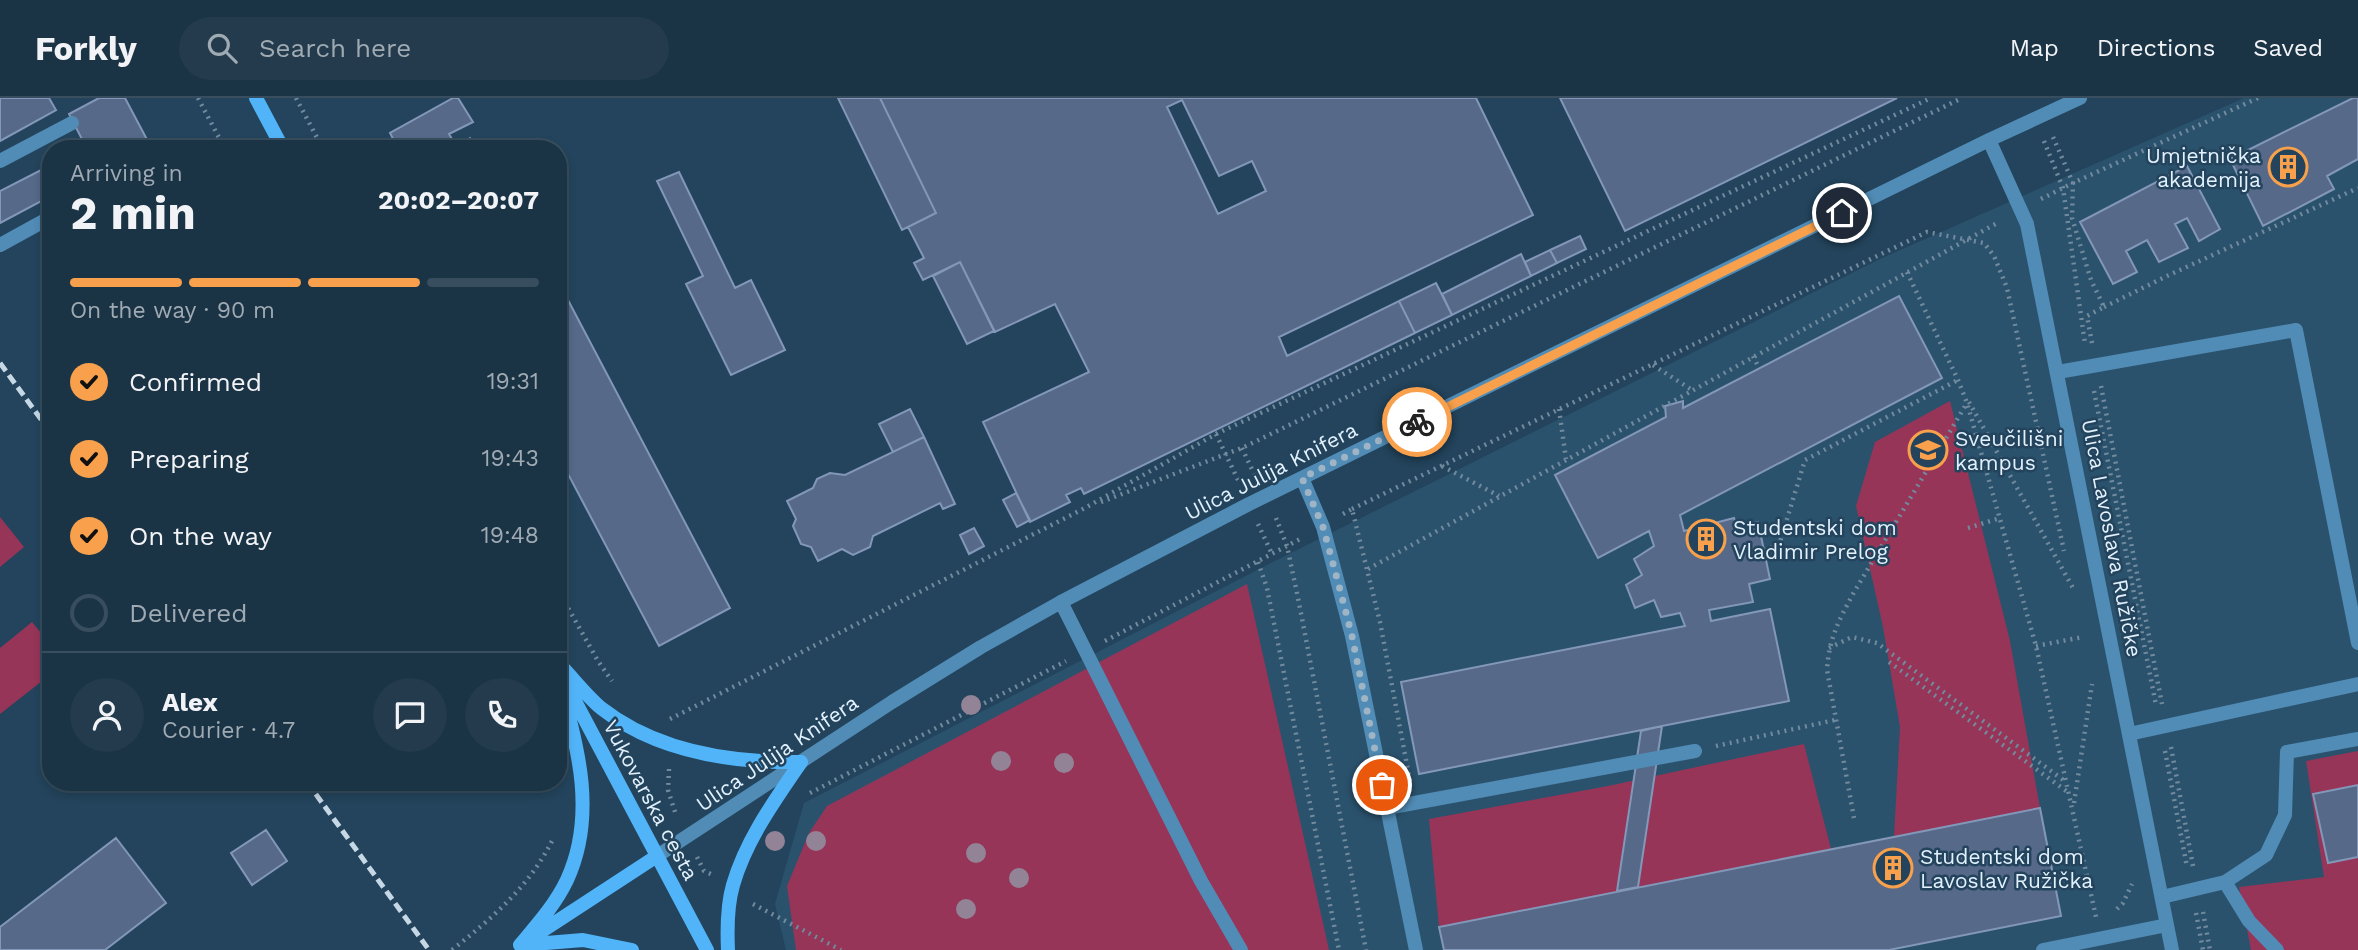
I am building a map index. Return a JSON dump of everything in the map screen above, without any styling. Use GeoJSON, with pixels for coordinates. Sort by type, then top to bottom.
{"type":"FeatureCollection","features":[{"type":"Feature","properties":{"kind":"main road"},"geometry":{"type":"LineString","coordinates":[[256,98],[278,140]]}},
{"type":"Feature","properties":{"kind":"main road"},"geometry":{"type":"LineString","coordinates":[[567,673],[599,707],[619,721],[669,745],[768,762],[801,762]]}},
{"type":"Feature","properties":{"kind":"main road","name":"Vukovarska cesta"},"geometry":{"type":"LineString","coordinates":[[567,686],[707,950]]}},
{"type":"Feature","properties":{"kind":"main road"},"geometry":{"type":"LineString","coordinates":[[517,948],[551,907],[567,880],[579,845],[583,806],[581,764],[567,712]]}},
{"type":"Feature","properties":{"kind":"main road"},"geometry":{"type":"LineString","coordinates":[[727,950],[733,885],[766,814],[801,762]]}},
{"type":"Feature","properties":{"kind":"main road"},"geometry":{"type":"LineString","coordinates":[[517,948],[657,856]]}},
{"type":"Feature","properties":{"kind":"main road"},"geometry":{"type":"LineString","coordinates":[[517,948],[583,940],[632,950]]}},
{"type":"Feature","properties":{"kind":"street","name":"Ulica Julija Knifera"},"geometry":{"type":"LineString","coordinates":[[657,856],[981,647],[1061,602],[1302,478],[1989,140],[2080,98]]}},
{"type":"Feature","properties":{"kind":"street"},"geometry":{"type":"LineString","coordinates":[[0,161],[72,123]]}},
{"type":"Feature","properties":{"kind":"street","name":"Ulica Lavoslava Ružičke"},"geometry":{"type":"LineString","coordinates":[[1989,140],[2027,224],[2172,950]]}},
{"type":"Feature","properties":{"kind":"street"},"geometry":{"type":"LineString","coordinates":[[0,245],[42,221]]}},
{"type":"Feature","properties":{"kind":"street"},"geometry":{"type":"LineString","coordinates":[[2058,372],[2296,330],[2358,643]]}},
{"type":"Feature","properties":{"kind":"street"},"geometry":{"type":"LineString","coordinates":[[1302,478],[1323,527],[1352,636],[1416,950]]}},
{"type":"Feature","properties":{"kind":"street"},"geometry":{"type":"LineString","coordinates":[[1061,602],[1201,881],[1241,950]]}},
{"type":"Feature","properties":{"kind":"street"},"geometry":{"type":"LineString","coordinates":[[2129,734],[2358,684]]}},
{"type":"Feature","properties":{"kind":"street"},"geometry":{"type":"LineString","coordinates":[[2162,897],[2225,883],[2266,855],[2285,815],[2287,752],[2358,739]]}},
{"type":"Feature","properties":{"kind":"street"},"geometry":{"type":"LineString","coordinates":[[1387,808],[1695,751]]}},
{"type":"Feature","properties":{"kind":"street"},"geometry":{"type":"LineString","coordinates":[[2225,883],[2249,921],[2277,950]]}},
{"type":"Feature","properties":{"kind":"street"},"geometry":{"type":"LineString","coordinates":[[2043,950],[2167,925]]}},
{"type":"Feature","properties":{"kind":"path"},"geometry":{"type":"LineString","coordinates":[[198,98],[220,140]]}},
{"type":"Feature","properties":{"kind":"path"},"geometry":{"type":"LineString","coordinates":[[296,98],[318,140]]}},
{"type":"Feature","properties":{"kind":"path"},"geometry":{"type":"LineString","coordinates":[[662,718],[669,719],[689,710],[1085,508],[1216,434],[1931,98]]}},
{"type":"Feature","properties":{"kind":"path"},"geometry":{"type":"LineString","coordinates":[[1085,508],[1242,448],[1962,98]]}},
{"type":"Feature","properties":{"kind":"path"},"geometry":{"type":"LineString","coordinates":[[1368,569],[2022,209],[2258,98]]}},
{"type":"Feature","properties":{"kind":"path"},"geometry":{"type":"LineString","coordinates":[[2039,117],[2073,183],[2073,218],[2091,280],[2104,306]]}},
{"type":"Feature","properties":{"kind":"path"},"geometry":{"type":"LineString","coordinates":[[2039,117],[2063,188],[2081,326],[2093,366]]}},
{"type":"Feature","properties":{"kind":"path"},"geometry":{"type":"LineString","coordinates":[[2210,950],[2163,727],[2093,366],[2087,316],[2358,188]]}},
{"type":"Feature","properties":{"kind":"path"},"geometry":{"type":"LineString","coordinates":[[804,796],[1258,562],[1352,509],[1927,232],[1984,243],[1994,256],[2007,288],[2075,601]]}},
{"type":"Feature","properties":{"kind":"path"},"geometry":{"type":"LineString","coordinates":[[1907,272],[1964,392],[2073,588]]}},
{"type":"Feature","properties":{"kind":"path"},"geometry":{"type":"LineString","coordinates":[[1753,356],[1759,368]]}},
{"type":"Feature","properties":{"kind":"path"},"geometry":{"type":"LineString","coordinates":[[1652,364],[1692,390]]}},
{"type":"Feature","properties":{"kind":"path"},"geometry":{"type":"LineString","coordinates":[[1805,460],[1958,380]]}},
{"type":"Feature","properties":{"kind":"path"},"geometry":{"type":"LineString","coordinates":[[1964,392],[2036,646],[2102,938]]}},
{"type":"Feature","properties":{"kind":"path"},"geometry":{"type":"LineString","coordinates":[[1854,818],[1827,670],[1828,648],[1853,594],[1967,403]]}},
{"type":"Feature","properties":{"kind":"path"},"geometry":{"type":"LineString","coordinates":[[1559,409],[1566,459]]}},
{"type":"Feature","properties":{"kind":"path"},"geometry":{"type":"LineString","coordinates":[[1242,448],[1287,546],[1366,950]]}},
{"type":"Feature","properties":{"kind":"path"},"geometry":{"type":"LineString","coordinates":[[1764,550],[1779,545],[1805,460],[1801,452]]}},
{"type":"Feature","properties":{"kind":"path"},"geometry":{"type":"LineString","coordinates":[[1441,466],[1499,496]]}},
{"type":"Feature","properties":{"kind":"path"},"geometry":{"type":"LineString","coordinates":[[1352,509],[1368,569],[1415,803]]}},
{"type":"Feature","properties":{"kind":"path"},"geometry":{"type":"LineString","coordinates":[[1968,528],[2000,518]]}},
{"type":"Feature","properties":{"kind":"path"},"geometry":{"type":"LineString","coordinates":[[1258,562],[1268,588],[1339,950]]}},
{"type":"Feature","properties":{"kind":"path"},"geometry":{"type":"LineString","coordinates":[[567,606],[597,661],[619,692]]}},
{"type":"Feature","properties":{"kind":"path"},"geometry":{"type":"LineString","coordinates":[[2081,625],[2086,648]]}},
{"type":"Feature","properties":{"kind":"path"},"geometry":{"type":"LineString","coordinates":[[1828,648],[1852,637],[1877,643],[2067,782]]}},
{"type":"Feature","properties":{"kind":"path"},"geometry":{"type":"LineString","coordinates":[[2036,646],[2083,637]]}},
{"type":"Feature","properties":{"kind":"path"},"geometry":{"type":"LineString","coordinates":[[1889,662],[2070,794]]}},
{"type":"Feature","properties":{"kind":"path"},"geometry":{"type":"LineString","coordinates":[[2073,808],[2093,678],[2096,692]]}},
{"type":"Feature","properties":{"kind":"path"},"geometry":{"type":"LineString","coordinates":[[1695,751],[1835,720]]}},
{"type":"Feature","properties":{"kind":"path"},"geometry":{"type":"LineString","coordinates":[[452,950],[486,922],[522,886],[539,867],[554,837]]}},
{"type":"Feature","properties":{"kind":"path"},"geometry":{"type":"LineString","coordinates":[[2112,913],[2123,903],[2132,887],[2133,877]]}},
{"type":"Feature","properties":{"kind":"path"},"geometry":{"type":"LineString","coordinates":[[2195,888],[2203,950]]}},
{"type":"Feature","properties":{"kind":"path"},"geometry":{"type":"LineString","coordinates":[[746,900],[841,950]]}},
{"type":"Feature","properties":{"kind":"path"},"geometry":{"type":"LineString","coordinates":[[2096,917],[2104,915]]}},
{"type":"Feature","properties":{"kind":"shaded area","name":"Sveučilišni kampus"},"geometry":{"type":"Polygon","coordinates":[[[2244,98],[2358,98],[2358,950],[786,950],[775,904],[804,803],[1271,563],[1880,259],[2244,98]]]}},
{"type":"Feature","properties":{"kind":"shaded area"},"geometry":{"type":"Polygon","coordinates":[[[1950,401],[2010,641],[2040,808],[1894,837],[1900,727],[1883,627],[1856,506],[1875,442],[1950,401]]]}},
{"type":"Feature","properties":{"kind":"shaded area"},"geometry":{"type":"Polygon","coordinates":[[[0,517],[24,547],[0,567],[0,517]]]}},
{"type":"Feature","properties":{"kind":"shaded area"},"geometry":{"type":"Polygon","coordinates":[[[1247,584],[1329,950],[796,950],[787,886],[809,833],[827,806],[1247,584]]]}},
{"type":"Feature","properties":{"kind":"shaded area"},"geometry":{"type":"Polygon","coordinates":[[[32,622],[42,634],[42,681],[0,714],[0,648],[32,622]]]}},
{"type":"Feature","properties":{"kind":"shaded area"},"geometry":{"type":"Polygon","coordinates":[[[1804,744],[1831,849],[1439,927],[1429,819],[1608,786],[1804,744]]]}},
{"type":"Feature","properties":{"kind":"shaded area"},"geometry":{"type":"Polygon","coordinates":[[[2358,751],[2358,950],[2251,950],[2239,887],[2324,877],[2306,761],[2358,751]]]}},
{"type":"Feature","properties":{"kind":"building"},"geometry":{"type":"Polygon","coordinates":[[[0,98],[49,98],[56,110],[0,141],[0,98]]]}},
{"type":"Feature","properties":{"kind":"building"},"geometry":{"type":"Polygon","coordinates":[[[99,98],[125,98],[147,140],[82,140],[69,114],[99,98]]]}},
{"type":"Feature","properties":{"kind":"building"},"geometry":{"type":"Polygon","coordinates":[[[453,98],[458,98],[473,122],[449,134],[452,140],[394,140],[390,133],[453,98]]]}},
{"type":"Feature","properties":{"kind":"building"},"geometry":{"type":"Polygon","coordinates":[[[838,98],[880,98],[936,213],[902,230],[838,98]]]}},
{"type":"Feature","properties":{"kind":"building"},"geometry":{"type":"Polygon","coordinates":[[[880,98],[1476,98],[1533,215],[1279,337],[1287,356],[1399,301],[1415,333],[1084,494],[1081,488],[1066,495],[1070,502],[1030,522],[983,422],[1089,372],[1055,304],[995,332],[960,262],[923,280],[914,263],[924,258],[908,227],[936,213],[880,98]],[[1182,100],[1167,107],[1218,214],[1266,191],[1252,161],[1219,176],[1182,100]]]}},
{"type":"Feature","properties":{"kind":"building"},"geometry":{"type":"Polygon","coordinates":[[[1560,98],[1897,98],[1625,231],[1560,98]]]}},
{"type":"Feature","properties":{"kind":"building","name":"Umjetnička akademija"},"geometry":{"type":"Polygon","coordinates":[[[2353,98],[2358,98],[2358,159],[2327,176],[2334,189],[2263,226],[2230,159],[2353,98]]]}},
{"type":"Feature","properties":{"kind":"building","name":"Umjetnička akademija"},"geometry":{"type":"Polygon","coordinates":[[[2187,166],[2220,229],[2199,241],[2187,218],[2175,224],[2188,248],[2159,262],[2147,240],[2126,251],[2137,272],[2113,284],[2080,222],[2187,166]]]}},
{"type":"Feature","properties":{"kind":"building"},"geometry":{"type":"Polygon","coordinates":[[[42,170],[42,201],[0,223],[0,191],[42,170]]]}},
{"type":"Feature","properties":{"kind":"building"},"geometry":{"type":"Polygon","coordinates":[[[679,172],[735,288],[751,280],[785,350],[731,375],[686,284],[703,276],[657,181],[679,172]]]}},
{"type":"Feature","properties":{"kind":"building"},"geometry":{"type":"Polygon","coordinates":[[[1580,236],[1586,249],[1557,263],[1550,250],[1580,236]]]}},
{"type":"Feature","properties":{"kind":"building"},"geometry":{"type":"Polygon","coordinates":[[[1550,250],[1557,263],[1531,276],[1525,262],[1550,250]]]}},
{"type":"Feature","properties":{"kind":"building"},"geometry":{"type":"Polygon","coordinates":[[[1521,254],[1531,276],[1452,315],[1442,294],[1521,254]]]}},
{"type":"Feature","properties":{"kind":"building"},"geometry":{"type":"Polygon","coordinates":[[[960,262],[994,331],[967,344],[933,276],[960,262]]]}},
{"type":"Feature","properties":{"kind":"building"},"geometry":{"type":"Polygon","coordinates":[[[1436,283],[1452,315],[1415,333],[1399,301],[1436,283]]]}},
{"type":"Feature","properties":{"kind":"building","name":"Studentski dom Vladimir Prelog"},"geometry":{"type":"Polygon","coordinates":[[[1899,296],[1942,378],[1680,515],[1684,531],[1734,518],[1737,527],[1758,522],[1770,579],[1749,584],[1753,602],[1709,610],[1711,621],[1770,609],[1789,701],[1419,774],[1401,682],[1685,626],[1680,613],[1661,617],[1654,600],[1635,608],[1626,585],[1642,575],[1634,559],[1654,546],[1649,531],[1598,558],[1555,475],[1666,417],[1665,406],[1683,401],[1683,408],[1899,296]]]}},
{"type":"Feature","properties":{"kind":"building"},"geometry":{"type":"Polygon","coordinates":[[[567,298],[730,608],[659,646],[567,472],[567,298]]]}},
{"type":"Feature","properties":{"kind":"building"},"geometry":{"type":"Polygon","coordinates":[[[910,409],[924,437],[893,452],[879,424],[910,409]]]}},
{"type":"Feature","properties":{"kind":"building"},"geometry":{"type":"Polygon","coordinates":[[[924,437],[955,504],[943,509],[940,503],[873,536],[870,547],[853,555],[842,549],[818,561],[811,547],[801,544],[793,526],[796,519],[787,501],[813,488],[817,479],[830,473],[845,475],[924,437]]]}},
{"type":"Feature","properties":{"kind":"building"},"geometry":{"type":"Polygon","coordinates":[[[1016,493],[1030,520],[1017,527],[1003,500],[1016,493]]]}},
{"type":"Feature","properties":{"kind":"building"},"geometry":{"type":"Polygon","coordinates":[[[974,528],[984,546],[969,554],[960,535],[974,528]]]}},
{"type":"Feature","properties":{"kind":"building"},"geometry":{"type":"Polygon","coordinates":[[[1662,726],[1638,887],[1617,891],[1641,731],[1662,726]]]}},
{"type":"Feature","properties":{"kind":"building"},"geometry":{"type":"Polygon","coordinates":[[[2358,785],[2358,857],[2328,863],[2313,794],[2358,785]]]}},
{"type":"Feature","properties":{"kind":"building","name":"Studentski dom Lavoslav Ružička"},"geometry":{"type":"Polygon","coordinates":[[[2040,808],[2061,916],[1889,950],[1444,950],[1439,927],[2040,808]]]}},
{"type":"Feature","properties":{"kind":"building"},"geometry":{"type":"Polygon","coordinates":[[[266,830],[287,861],[252,885],[231,853],[266,830]]]}},
{"type":"Feature","properties":{"kind":"building"},"geometry":{"type":"Polygon","coordinates":[[[116,838],[166,903],[105,950],[0,950],[0,927],[116,838]]]}},
{"type":"Feature","properties":{"kind":"railway"},"geometry":{"type":"LineString","coordinates":[[0,363],[42,421]]}},
{"type":"Feature","properties":{"kind":"railway"},"geometry":{"type":"LineString","coordinates":[[314,791],[429,950]]}},
{"type":"Feature","properties":{"kind":"way so far"},"geometry":{"type":"LineString","coordinates":[[1382,785],[1352,636],[1338,582],[1323,527],[1302,478],[1417,422]]}},
{"type":"Feature","properties":{"kind":"place","name":"Umjetnička akademija"},"geometry":{"type":"Point","coordinates":[2288,167]}},
{"type":"Feature","properties":{"kind":"place","name":"Sveučilišni kampus"},"geometry":{"type":"Point","coordinates":[1928,450]}},
{"type":"Feature","properties":{"kind":"place","name":"Studentski dom Vladimir Prelog"},"geometry":{"type":"Point","coordinates":[1706,539]}},
{"type":"Feature","properties":{"kind":"place","name":"Studentski dom Lavoslav Ružička"},"geometry":{"type":"Point","coordinates":[1893,868]}},
{"type":"Feature","properties":{"kind":"route"},"geometry":{"type":"LineString","coordinates":[[1417,422],[1842,213]]}}]}
